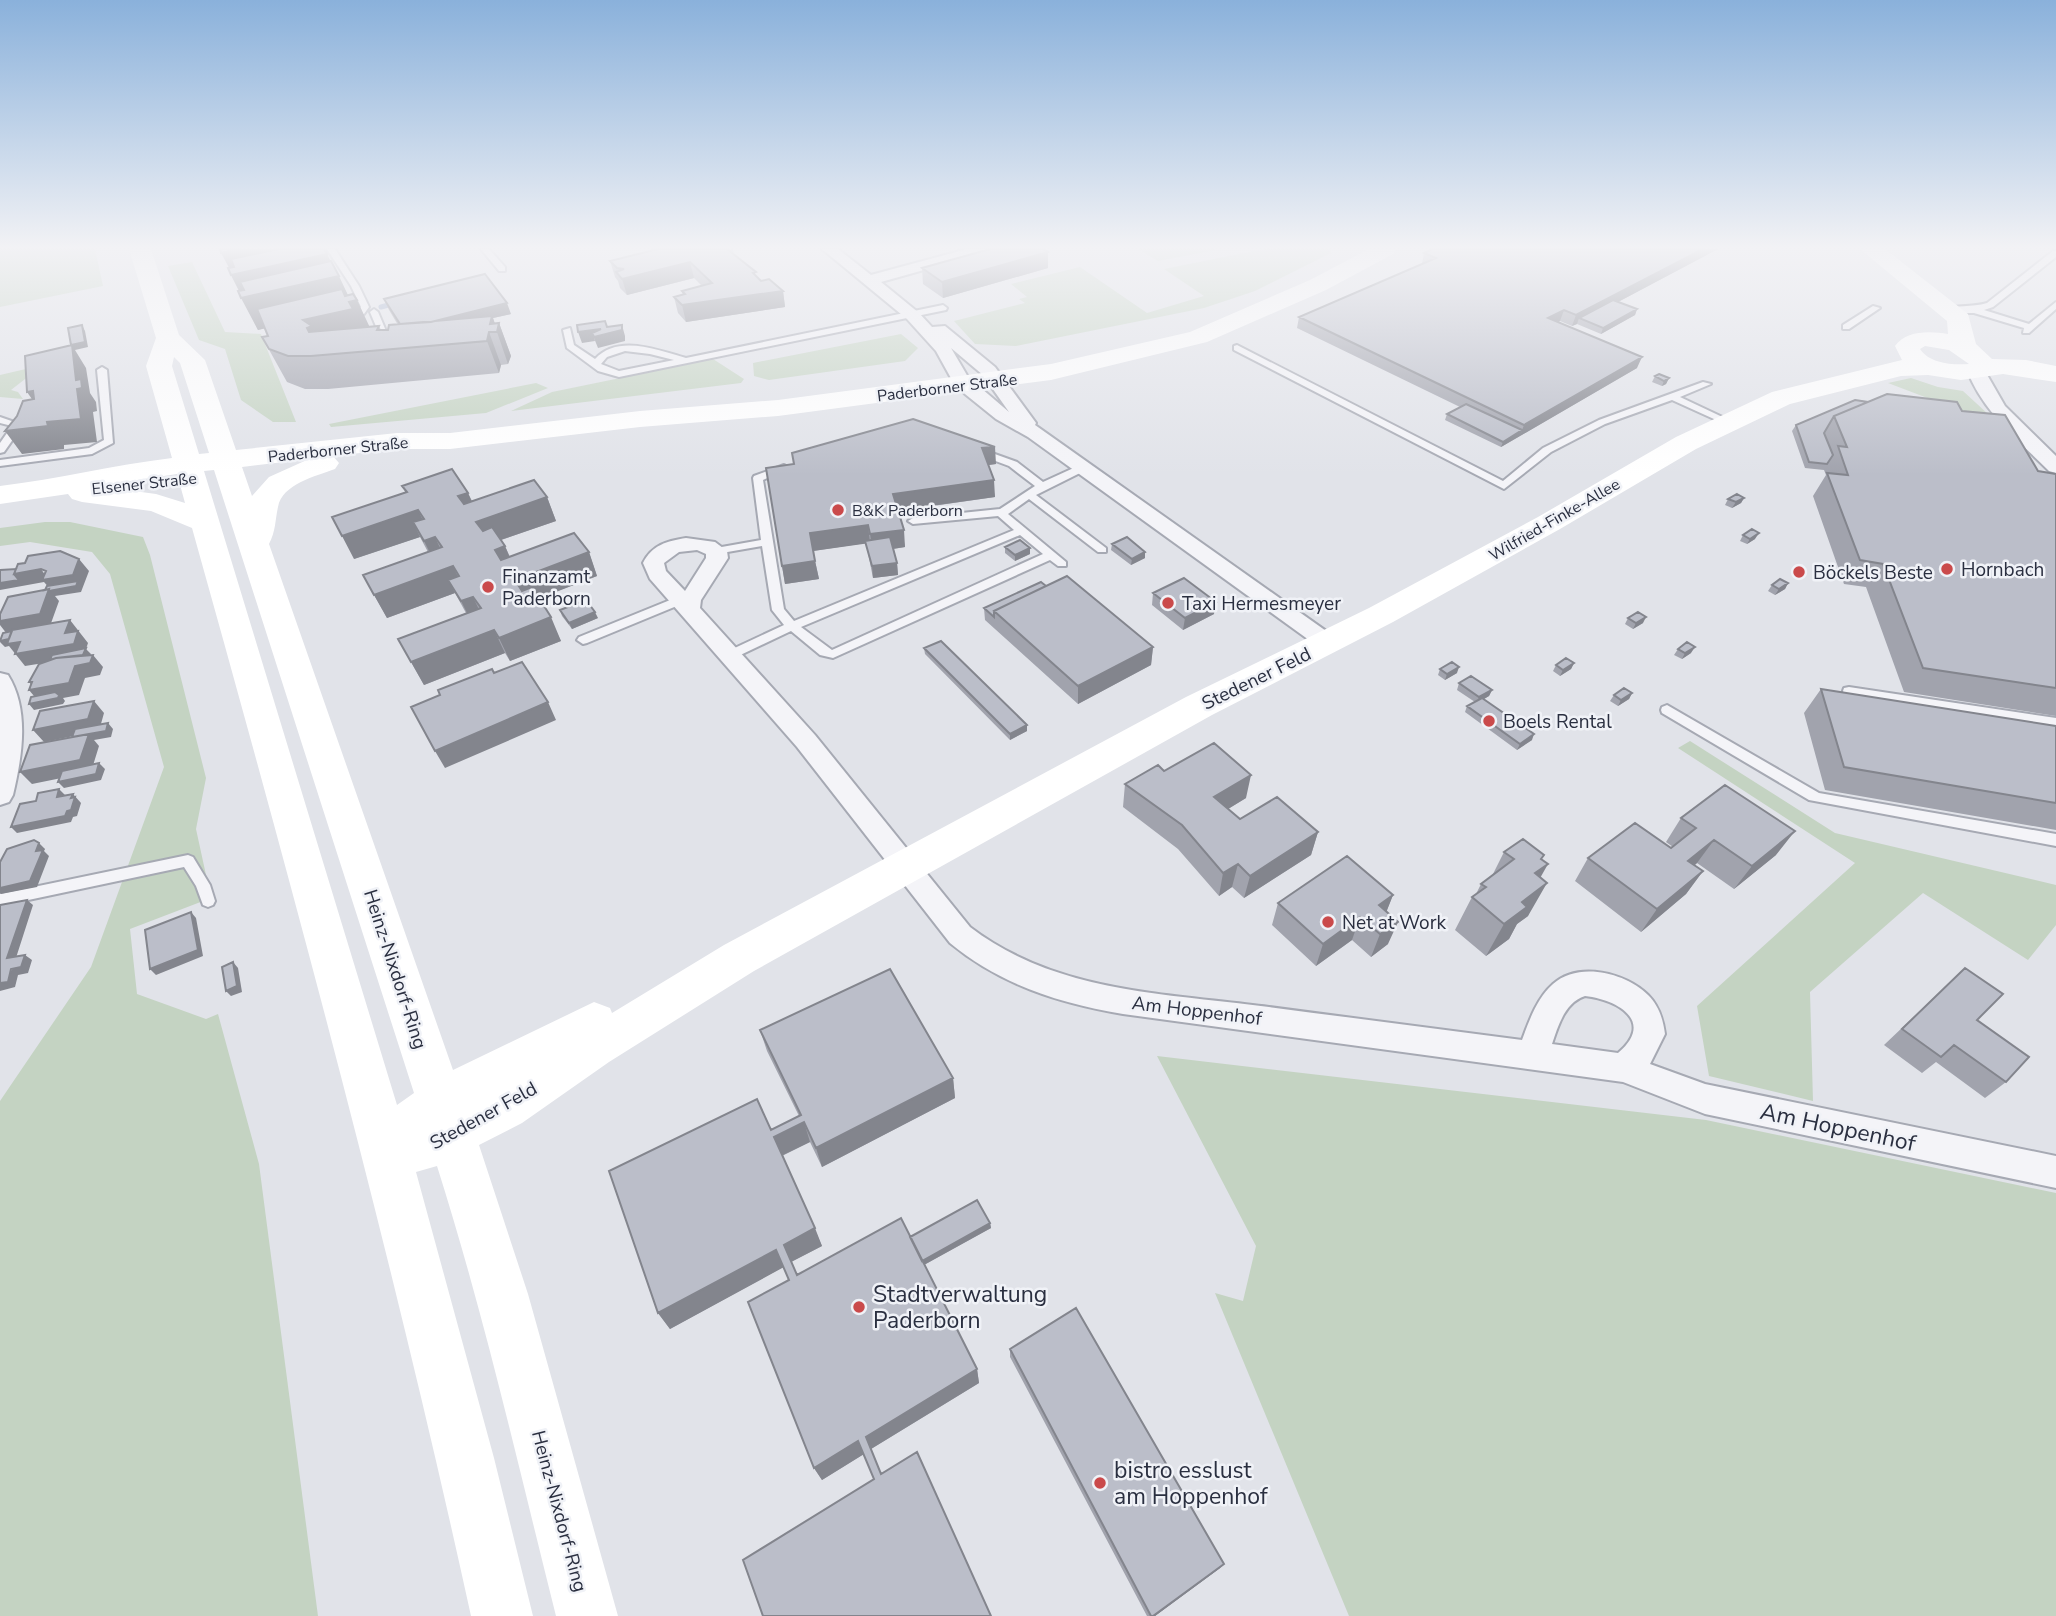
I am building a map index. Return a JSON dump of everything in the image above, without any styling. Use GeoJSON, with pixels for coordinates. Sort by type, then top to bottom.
{"type":"FeatureCollection","features":[{"type":"Feature","properties":{"kind":"street","name":"Heinz-Nixdorf-Ring"},"geometry":{"type":"LineString","coordinates":[[164,324],[168,338],[191,357],[446,1117],[505,1306],[587,1616]]}},
{"type":"Feature","properties":{"kind":"street"},"geometry":{"type":"LineString","coordinates":[[921,324],[943,349],[961,378]]}},
{"type":"Feature","properties":{"kind":"street","name":"Stedener Feld"},"geometry":{"type":"LineString","coordinates":[[928,324],[942,332],[991,374],[1035,433]]}},
{"type":"Feature","properties":{"kind":"street","name":"Paderborner Straße"},"geometry":{"type":"LineString","coordinates":[[229,467],[325,463],[390,454],[450,441],[640,419],[778,394],[991,374],[1147,351],[1198,337],[1225,324]]}},
{"type":"Feature","properties":{"kind":"street"},"geometry":{"type":"LineString","coordinates":[[1945,324],[1946,331],[1936,340],[1974,359],[2014,367],[2056,371]]}},
{"type":"Feature","properties":{"kind":"street"},"geometry":{"type":"LineString","coordinates":[[1959,324],[1960,336],[1974,359],[1982,387],[2008,419],[2054,462]]}},
{"type":"Feature","properties":{"kind":"street","name":"Heinz-Nixdorf-Ring"},"geometry":{"type":"LineString","coordinates":[[168,338],[159,366],[387,1150],[436,1331],[502,1616]]}},
{"type":"Feature","properties":{"kind":"street","name":"Wilfried-Finke-Allee"},"geometry":{"type":"LineString","coordinates":[[1781,398],[1795,385],[1841,370],[1894,360],[1908,352],[1907,346],[1912,342],[1936,340]]}},
{"type":"Feature","properties":{"kind":"street"},"geometry":{"type":"LineString","coordinates":[[1908,352],[2008,419]]}},
{"type":"Feature","properties":{"kind":"street","name":"Wilfried-Finke-Allee"},"geometry":{"type":"LineString","coordinates":[[1328,643],[1728,422],[1781,398],[1901,368],[1937,369],[1974,359]]}},
{"type":"Feature","properties":{"kind":"street","name":"Stedener Feld"},"geometry":{"type":"LineString","coordinates":[[387,1150],[409,1152],[446,1117],[505,1107],[593,1048],[738,958],[906,869],[1199,706],[1328,643],[1035,433],[1002,415],[961,378]]}},
{"type":"Feature","properties":{"kind":"street"},"geometry":{"type":"LineString","coordinates":[[106,475],[130,466],[158,447],[164,419],[172,408]]}},
{"type":"Feature","properties":{"kind":"street","name":"Paderborner Straße"},"geometry":{"type":"LineString","coordinates":[[229,467],[397,441],[450,441]]}},
{"type":"Feature","properties":{"kind":"street"},"geometry":{"type":"LineString","coordinates":[[254,543],[262,528],[263,503],[273,489],[291,477],[325,463]]}},
{"type":"Feature","properties":{"kind":"street","name":"Elsener Straße"},"geometry":{"type":"LineString","coordinates":[[0,495],[229,467]]}},
{"type":"Feature","properties":{"kind":"street","name":"Elsener Straße"},"geometry":{"type":"LineString","coordinates":[[65,489],[106,475],[190,471]]}},
{"type":"Feature","properties":{"kind":"street"},"geometry":{"type":"LineString","coordinates":[[65,489],[100,497],[145,501],[180,511],[205,523]]}},
{"type":"Feature","properties":{"kind":"street"},"geometry":{"type":"LineString","coordinates":[[684,605],[716,564],[716,551],[705,544],[684,543],[658,556],[654,562],[654,570],[684,605],[728,656],[790,722],[906,869]]}},
{"type":"Feature","properties":{"kind":"street"},"geometry":{"type":"LineString","coordinates":[[0,681],[8,706],[7,745],[0,795]]}},
{"type":"Feature","properties":{"kind":"street","name":"Am Hoppenhof"},"geometry":{"type":"LineString","coordinates":[[906,869],[960,935],[977,950],[1010,970],[1056,987],[1123,1001],[1623,1068],[1705,1099],[2056,1172]]}},
{"type":"Feature","properties":{"kind":"street"},"geometry":{"type":"LineString","coordinates":[[1533,1054],[1542,1027],[1561,996],[1579,984],[1599,984],[1627,997],[1644,1013],[1650,1023],[1651,1034],[1644,1053],[1623,1068]]}},
{"type":"Feature","properties":{"kind":"lane"},"geometry":{"type":"LineString","coordinates":[[379,324],[382,331]]}},
{"type":"Feature","properties":{"kind":"lane"},"geometry":{"type":"LineString","coordinates":[[567,330],[570,346],[601,369],[619,374],[869,324]]}},
{"type":"Feature","properties":{"kind":"lane"},"geometry":{"type":"LineString","coordinates":[[1846,327],[1850,324]]}},
{"type":"Feature","properties":{"kind":"lane"},"geometry":{"type":"LineString","coordinates":[[2015,324],[2028,329],[2033,324]]}},
{"type":"Feature","properties":{"kind":"lane"},"geometry":{"type":"LineString","coordinates":[[596,364],[607,353],[627,348],[684,360]]}},
{"type":"Feature","properties":{"kind":"lane"},"geometry":{"type":"LineString","coordinates":[[1237,348],[1504,486],[1547,450],[1602,422],[1706,384]]}},
{"type":"Feature","properties":{"kind":"lane"},"geometry":{"type":"LineString","coordinates":[[0,463],[92,451],[109,441],[102,370]]}},
{"type":"Feature","properties":{"kind":"lane"},"geometry":{"type":"LineString","coordinates":[[1671,396],[1728,422]]}},
{"type":"Feature","properties":{"kind":"lane"},"geometry":{"type":"LineString","coordinates":[[0,409],[4,412],[0,418],[18,425],[0,450]]}},
{"type":"Feature","properties":{"kind":"lane"},"geometry":{"type":"LineString","coordinates":[[970,448],[1013,464],[1042,486]]}},
{"type":"Feature","properties":{"kind":"lane"},"geometry":{"type":"LineString","coordinates":[[802,463],[758,478],[778,610],[792,626],[824,652],[833,654],[1051,555]]}},
{"type":"Feature","properties":{"kind":"lane"},"geometry":{"type":"LineString","coordinates":[[914,521],[1003,512],[1042,486],[1082,468]]}},
{"type":"Feature","properties":{"kind":"lane"},"geometry":{"type":"LineString","coordinates":[[1029,494],[1102,550]]}},
{"type":"Feature","properties":{"kind":"lane"},"geometry":{"type":"LineString","coordinates":[[1003,512],[1004,518],[1062,564]]}},
{"type":"Feature","properties":{"kind":"lane"},"geometry":{"type":"LineString","coordinates":[[728,656],[792,626],[1020,531]]}},
{"type":"Feature","properties":{"kind":"lane"},"geometry":{"type":"LineString","coordinates":[[716,551],[767,542]]}},
{"type":"Feature","properties":{"kind":"lane"},"geometry":{"type":"LineString","coordinates":[[583,640],[684,605]]}},
{"type":"Feature","properties":{"kind":"lane"},"geometry":{"type":"LineString","coordinates":[[1849,691],[2056,723]]}},
{"type":"Feature","properties":{"kind":"lane"},"geometry":{"type":"LineString","coordinates":[[1667,710],[1817,797],[2056,840]]}},
{"type":"Feature","properties":{"kind":"lane"},"geometry":{"type":"LineString","coordinates":[[0,900],[188,861],[203,885],[208,901]]}},
{"type":"Feature","properties":{"kind":"green space"},"geometry":{"type":"Polygon","coordinates":[[[192,324],[221,324],[225,332],[261,334],[296,422],[273,422],[241,400],[225,349],[199,340],[192,324]]]}},
{"type":"Feature","properties":{"kind":"green space"},"geometry":{"type":"Polygon","coordinates":[[[957,324],[1123,324],[1016,346],[975,344],[957,324]]]}},
{"type":"Feature","properties":{"kind":"green space"},"geometry":{"type":"Polygon","coordinates":[[[901,334],[918,348],[905,361],[769,380],[754,376],[753,363],[901,334]]]}},
{"type":"Feature","properties":{"kind":"green space"},"geometry":{"type":"Polygon","coordinates":[[[713,359],[744,379],[741,383],[511,411],[552,392],[713,359]]]}},
{"type":"Feature","properties":{"kind":"green space"},"geometry":{"type":"Polygon","coordinates":[[[43,365],[11,390],[18,392],[23,399],[0,397],[0,375],[43,365]]]}},
{"type":"Feature","properties":{"kind":"green space"},"geometry":{"type":"Polygon","coordinates":[[[1911,378],[1938,387],[1963,391],[2001,426],[1888,383],[1911,378]]]}},
{"type":"Feature","properties":{"kind":"green space"},"geometry":{"type":"Polygon","coordinates":[[[536,383],[548,388],[486,413],[331,427],[329,424],[536,383]]]}},
{"type":"Feature","properties":{"kind":"green space"},"geometry":{"type":"Polygon","coordinates":[[[45,522],[70,522],[143,537],[150,555],[206,778],[196,829],[211,898],[130,929],[137,994],[206,1019],[218,1014],[259,1164],[318,1616],[0,1616],[0,1101],[91,967],[164,767],[110,574],[92,552],[30,542],[0,546],[0,528],[45,522]]]}},
{"type":"Feature","properties":{"kind":"green space"},"geometry":{"type":"Polygon","coordinates":[[[1690,741],[1835,833],[2056,885],[2056,925],[2028,960],[1923,893],[1810,992],[1813,1101],[1709,1076],[1697,1006],[1855,863],[1678,748],[1690,741]]]}},
{"type":"Feature","properties":{"kind":"green space"},"geometry":{"type":"Polygon","coordinates":[[[1157,1056],[1706,1120],[2056,1193],[2056,1616],[1349,1616],[1215,1293],[1243,1301],[1256,1246],[1157,1056]]]}},
{"type":"Feature","properties":{"kind":"building"},"geometry":{"type":"Polygon","coordinates":[[[263,324],[310,324],[312,326],[307,328],[309,332],[379,326],[377,330],[388,330],[389,325],[396,324],[499,324],[497,332],[489,332],[487,341],[311,356],[288,356],[269,349],[262,337],[268,336],[263,324]]]}},
{"type":"Feature","properties":{"kind":"building"},"geometry":{"type":"Polygon","coordinates":[[[1314,324],[1563,324],[1642,357],[1524,425],[1314,324]]]}},
{"type":"Feature","properties":{"kind":"building"},"geometry":{"type":"Polygon","coordinates":[[[82,325],[85,342],[71,345],[68,328],[82,325]]]}},
{"type":"Feature","properties":{"kind":"building"},"geometry":{"type":"Polygon","coordinates":[[[577,325],[622,325],[622,330],[594,337],[592,333],[601,329],[578,332],[577,325]]]}},
{"type":"Feature","properties":{"kind":"building"},"geometry":{"type":"Polygon","coordinates":[[[72,345],[76,380],[81,379],[82,388],[77,389],[81,419],[47,422],[48,426],[5,431],[17,416],[23,401],[34,399],[33,391],[27,392],[25,356],[72,345]]]}},
{"type":"Feature","properties":{"kind":"building"},"geometry":{"type":"Polygon","coordinates":[[[1659,374],[1669,378],[1664,381],[1655,376],[1659,374]]]}},
{"type":"Feature","properties":{"kind":"building","name":"Hornbach"},"geometry":{"type":"Polygon","coordinates":[[[1887,394],[1957,402],[1962,411],[2005,415],[2038,471],[2056,474],[2056,688],[1923,668],[1883,564],[1860,560],[1827,473],[1848,475],[1838,446],[1847,447],[1834,416],[1887,394]]]}},
{"type":"Feature","properties":{"kind":"building"},"geometry":{"type":"Polygon","coordinates":[[[1855,400],[1868,402],[1834,416],[1824,433],[1833,455],[1827,464],[1809,462],[1796,425],[1855,400]]]}},
{"type":"Feature","properties":{"kind":"building"},"geometry":{"type":"Polygon","coordinates":[[[1466,404],[1522,430],[1503,442],[1447,414],[1466,404]]]}},
{"type":"Feature","properties":{"kind":"building","name":"B&K Paderborn"},"geometry":{"type":"Polygon","coordinates":[[[913,419],[995,447],[982,448],[994,480],[893,494],[904,530],[870,534],[868,525],[810,533],[815,561],[782,566],[766,468],[794,464],[792,453],[913,419]]]}},
{"type":"Feature","properties":{"kind":"building"},"geometry":{"type":"Polygon","coordinates":[[[452,469],[468,493],[458,496],[464,504],[534,480],[547,497],[476,522],[483,531],[492,527],[505,546],[495,550],[501,560],[574,533],[589,552],[515,580],[522,591],[532,587],[551,617],[499,638],[494,630],[411,662],[398,639],[481,608],[473,597],[461,601],[448,580],[459,576],[453,566],[374,595],[363,575],[442,547],[435,537],[424,541],[413,522],[424,519],[418,510],[342,536],[332,517],[407,492],[402,486],[452,469]]]}},
{"type":"Feature","properties":{"kind":"building"},"geometry":{"type":"Polygon","coordinates":[[[1737,494],[1744,498],[1736,502],[1728,499],[1737,494]]]}},
{"type":"Feature","properties":{"kind":"building"},"geometry":{"type":"Polygon","coordinates":[[[1752,529],[1759,533],[1750,539],[1743,535],[1752,529]]]}},
{"type":"Feature","properties":{"kind":"building"},"geometry":{"type":"Polygon","coordinates":[[[890,537],[897,563],[872,566],[865,541],[890,537]]]}},
{"type":"Feature","properties":{"kind":"building"},"geometry":{"type":"Polygon","coordinates":[[[1127,537],[1145,552],[1132,559],[1112,544],[1127,537]]]}},
{"type":"Feature","properties":{"kind":"building"},"geometry":{"type":"Polygon","coordinates":[[[1020,540],[1030,548],[1015,555],[1005,547],[1020,540]]]}},
{"type":"Feature","properties":{"kind":"building"},"geometry":{"type":"Polygon","coordinates":[[[60,551],[79,559],[73,575],[42,580],[46,571],[41,569],[14,574],[18,564],[25,563],[28,556],[60,551]]]}},
{"type":"Feature","properties":{"kind":"building"},"geometry":{"type":"Polygon","coordinates":[[[16,569],[14,574],[19,580],[0,583],[0,570],[16,569]]]}},
{"type":"Feature","properties":{"kind":"building"},"geometry":{"type":"Polygon","coordinates":[[[1067,576],[1153,647],[1078,686],[994,611],[1067,576]]]}},
{"type":"Feature","properties":{"kind":"building"},"geometry":{"type":"Polygon","coordinates":[[[1184,578],[1216,602],[1185,618],[1153,593],[1184,578]]]}},
{"type":"Feature","properties":{"kind":"building"},"geometry":{"type":"Polygon","coordinates":[[[1780,579],[1788,583],[1779,589],[1772,585],[1780,579]]]}},
{"type":"Feature","properties":{"kind":"building"},"geometry":{"type":"Polygon","coordinates":[[[78,581],[76,586],[45,590],[47,586],[78,581]]]}},
{"type":"Feature","properties":{"kind":"building"},"geometry":{"type":"Polygon","coordinates":[[[1041,582],[1046,586],[994,611],[994,617],[984,608],[1041,582]]]}},
{"type":"Feature","properties":{"kind":"building"},"geometry":{"type":"Polygon","coordinates":[[[49,589],[40,614],[0,621],[0,614],[8,597],[49,589]]]}},
{"type":"Feature","properties":{"kind":"building"},"geometry":{"type":"Polygon","coordinates":[[[586,600],[595,612],[569,623],[560,610],[586,600]]]}},
{"type":"Feature","properties":{"kind":"building"},"geometry":{"type":"Polygon","coordinates":[[[1638,612],[1646,617],[1636,623],[1628,618],[1638,612]]]}},
{"type":"Feature","properties":{"kind":"building"},"geometry":{"type":"Polygon","coordinates":[[[70,620],[65,633],[78,631],[74,644],[15,654],[20,642],[7,644],[12,630],[70,620]]]}},
{"type":"Feature","properties":{"kind":"building"},"geometry":{"type":"Polygon","coordinates":[[[12,631],[9,639],[0,641],[3,633],[12,631]]]}},
{"type":"Feature","properties":{"kind":"building"},"geometry":{"type":"Polygon","coordinates":[[[941,641],[1027,725],[1010,734],[924,648],[941,641]]]}},
{"type":"Feature","properties":{"kind":"building"},"geometry":{"type":"Polygon","coordinates":[[[1687,642],[1695,647],[1685,653],[1678,649],[1687,642]]]}},
{"type":"Feature","properties":{"kind":"building"},"geometry":{"type":"Polygon","coordinates":[[[86,648],[83,655],[50,660],[52,655],[86,648]]]}},
{"type":"Feature","properties":{"kind":"building"},"geometry":{"type":"Polygon","coordinates":[[[93,655],[90,663],[75,666],[69,683],[29,690],[32,682],[29,682],[39,664],[56,658],[93,655]]]}},
{"type":"Feature","properties":{"kind":"building"},"geometry":{"type":"Polygon","coordinates":[[[1566,658],[1574,663],[1563,670],[1556,665],[1566,658]]]}},
{"type":"Feature","properties":{"kind":"building"},"geometry":{"type":"Polygon","coordinates":[[[522,662],[548,702],[435,751],[411,707],[440,695],[438,690],[492,669],[494,673],[522,662]]]}},
{"type":"Feature","properties":{"kind":"building"},"geometry":{"type":"Polygon","coordinates":[[[1452,662],[1459,667],[1447,674],[1440,669],[1452,662]]]}},
{"type":"Feature","properties":{"kind":"building"},"geometry":{"type":"Polygon","coordinates":[[[1471,676],[1492,690],[1479,697],[1459,683],[1471,676]]]}},
{"type":"Feature","properties":{"kind":"building"},"geometry":{"type":"Polygon","coordinates":[[[1624,688],[1632,693],[1621,700],[1614,695],[1624,688]]]}},
{"type":"Feature","properties":{"kind":"building"},"geometry":{"type":"Polygon","coordinates":[[[1821,689],[2056,726],[2056,803],[1844,767],[1821,689]]]}},
{"type":"Feature","properties":{"kind":"building"},"geometry":{"type":"Polygon","coordinates":[[[55,692],[59,695],[58,698],[29,704],[31,697],[55,692]]]}},
{"type":"Feature","properties":{"kind":"building"},"geometry":{"type":"Polygon","coordinates":[[[1482,698],[1534,734],[1520,744],[1467,706],[1482,698]]]}},
{"type":"Feature","properties":{"kind":"building"},"geometry":{"type":"Polygon","coordinates":[[[94,701],[88,719],[33,730],[40,711],[94,701]]]}},
{"type":"Feature","properties":{"kind":"building"},"geometry":{"type":"Polygon","coordinates":[[[108,723],[106,731],[72,737],[75,729],[108,723]]]}},
{"type":"Feature","properties":{"kind":"building"},"geometry":{"type":"Polygon","coordinates":[[[89,734],[80,760],[20,772],[30,745],[89,734]]]}},
{"type":"Feature","properties":{"kind":"building"},"geometry":{"type":"Polygon","coordinates":[[[1214,743],[1251,775],[1214,797],[1240,819],[1277,797],[1318,832],[1250,876],[1238,864],[1223,873],[1182,825],[1125,784],[1158,765],[1164,771],[1214,743]]]}},
{"type":"Feature","properties":{"kind":"building"},"geometry":{"type":"Polygon","coordinates":[[[99,763],[96,774],[58,782],[62,771],[99,763]]]}},
{"type":"Feature","properties":{"kind":"building"},"geometry":{"type":"Polygon","coordinates":[[[1725,785],[1795,831],[1752,866],[1714,840],[1688,861],[1703,871],[1657,909],[1588,858],[1635,823],[1671,848],[1696,828],[1681,818],[1725,785]]]}},
{"type":"Feature","properties":{"kind":"building"},"geometry":{"type":"Polygon","coordinates":[[[59,789],[57,797],[73,794],[71,798],[75,797],[71,810],[67,811],[65,816],[11,827],[20,804],[36,801],[38,793],[59,789]]]}},
{"type":"Feature","properties":{"kind":"building"},"geometry":{"type":"Polygon","coordinates":[[[1523,839],[1544,855],[1541,859],[1548,864],[1535,873],[1547,883],[1522,902],[1527,907],[1504,924],[1472,897],[1486,887],[1481,884],[1514,859],[1504,852],[1523,839]]]}},
{"type":"Feature","properties":{"kind":"building"},"geometry":{"type":"Polygon","coordinates":[[[34,840],[39,843],[36,851],[43,850],[30,881],[0,888],[0,862],[7,849],[34,840]]]}},
{"type":"Feature","properties":{"kind":"building"},"geometry":{"type":"Polygon","coordinates":[[[1347,856],[1393,895],[1379,905],[1398,922],[1380,934],[1360,917],[1323,944],[1278,903],[1347,856]]]}},
{"type":"Feature","properties":{"kind":"building"},"geometry":{"type":"Polygon","coordinates":[[[27,900],[7,958],[25,955],[21,967],[11,969],[8,982],[0,983],[0,905],[27,900]]]}},
{"type":"Feature","properties":{"kind":"building"},"geometry":{"type":"Polygon","coordinates":[[[191,912],[198,950],[150,969],[145,930],[191,912]]]}},
{"type":"Feature","properties":{"kind":"building"},"geometry":{"type":"Polygon","coordinates":[[[233,962],[237,986],[226,991],[222,967],[233,962]]]}},
{"type":"Feature","properties":{"kind":"building"},"geometry":{"type":"Polygon","coordinates":[[[1965,968],[2003,994],[1977,1020],[2029,1057],[2006,1082],[1954,1045],[1941,1057],[1902,1029],[1965,968]]]}},
{"type":"Feature","properties":{"kind":"building","name":"Stadtverwaltung Paderborn"},"geometry":{"type":"Polygon","coordinates":[[[890,969],[953,1078],[816,1148],[804,1122],[774,1137],[815,1228],[784,1245],[797,1275],[901,1218],[977,1369],[866,1437],[881,1474],[917,1452],[991,1616],[763,1616],[743,1560],[874,1479],[858,1441],[814,1468],[748,1302],[789,1280],[776,1250],[658,1313],[609,1171],[757,1099],[771,1130],[801,1115],[760,1030],[890,969]]]}},
{"type":"Feature","properties":{"kind":"building"},"geometry":{"type":"Polygon","coordinates":[[[977,1200],[990,1223],[922,1261],[910,1237],[977,1200]]]}},
{"type":"Feature","properties":{"kind":"building"},"geometry":{"type":"Polygon","coordinates":[[[1076,1308],[1224,1564],[1153,1616],[1010,1349],[1076,1308]]]}},
{"type":"Feature","properties":{"kind":"place","name":"B&K Paderborn"},"geometry":{"type":"Point","coordinates":[838,510]}},
{"type":"Feature","properties":{"kind":"place","name":"Hornbach"},"geometry":{"type":"Point","coordinates":[1947,569]}},
{"type":"Feature","properties":{"kind":"place","name":"Böckels Beste"},"geometry":{"type":"Point","coordinates":[1799,572]}},
{"type":"Feature","properties":{"kind":"place","name":"Finanzamt Paderborn"},"geometry":{"type":"Point","coordinates":[488,587]}},
{"type":"Feature","properties":{"kind":"place","name":"Taxi Hermesmeyer"},"geometry":{"type":"Point","coordinates":[1168,603]}},
{"type":"Feature","properties":{"kind":"place","name":"Boels Rental"},"geometry":{"type":"Point","coordinates":[1489,721]}},
{"type":"Feature","properties":{"kind":"place","name":"Net at Work"},"geometry":{"type":"Point","coordinates":[1328,922]}},
{"type":"Feature","properties":{"kind":"place","name":"Stadtverwaltung Paderborn"},"geometry":{"type":"Point","coordinates":[859,1307]}},
{"type":"Feature","properties":{"kind":"place","name":"bistro esslust am Hoppenhof"},"geometry":{"type":"Point","coordinates":[1100,1483]}}]}
